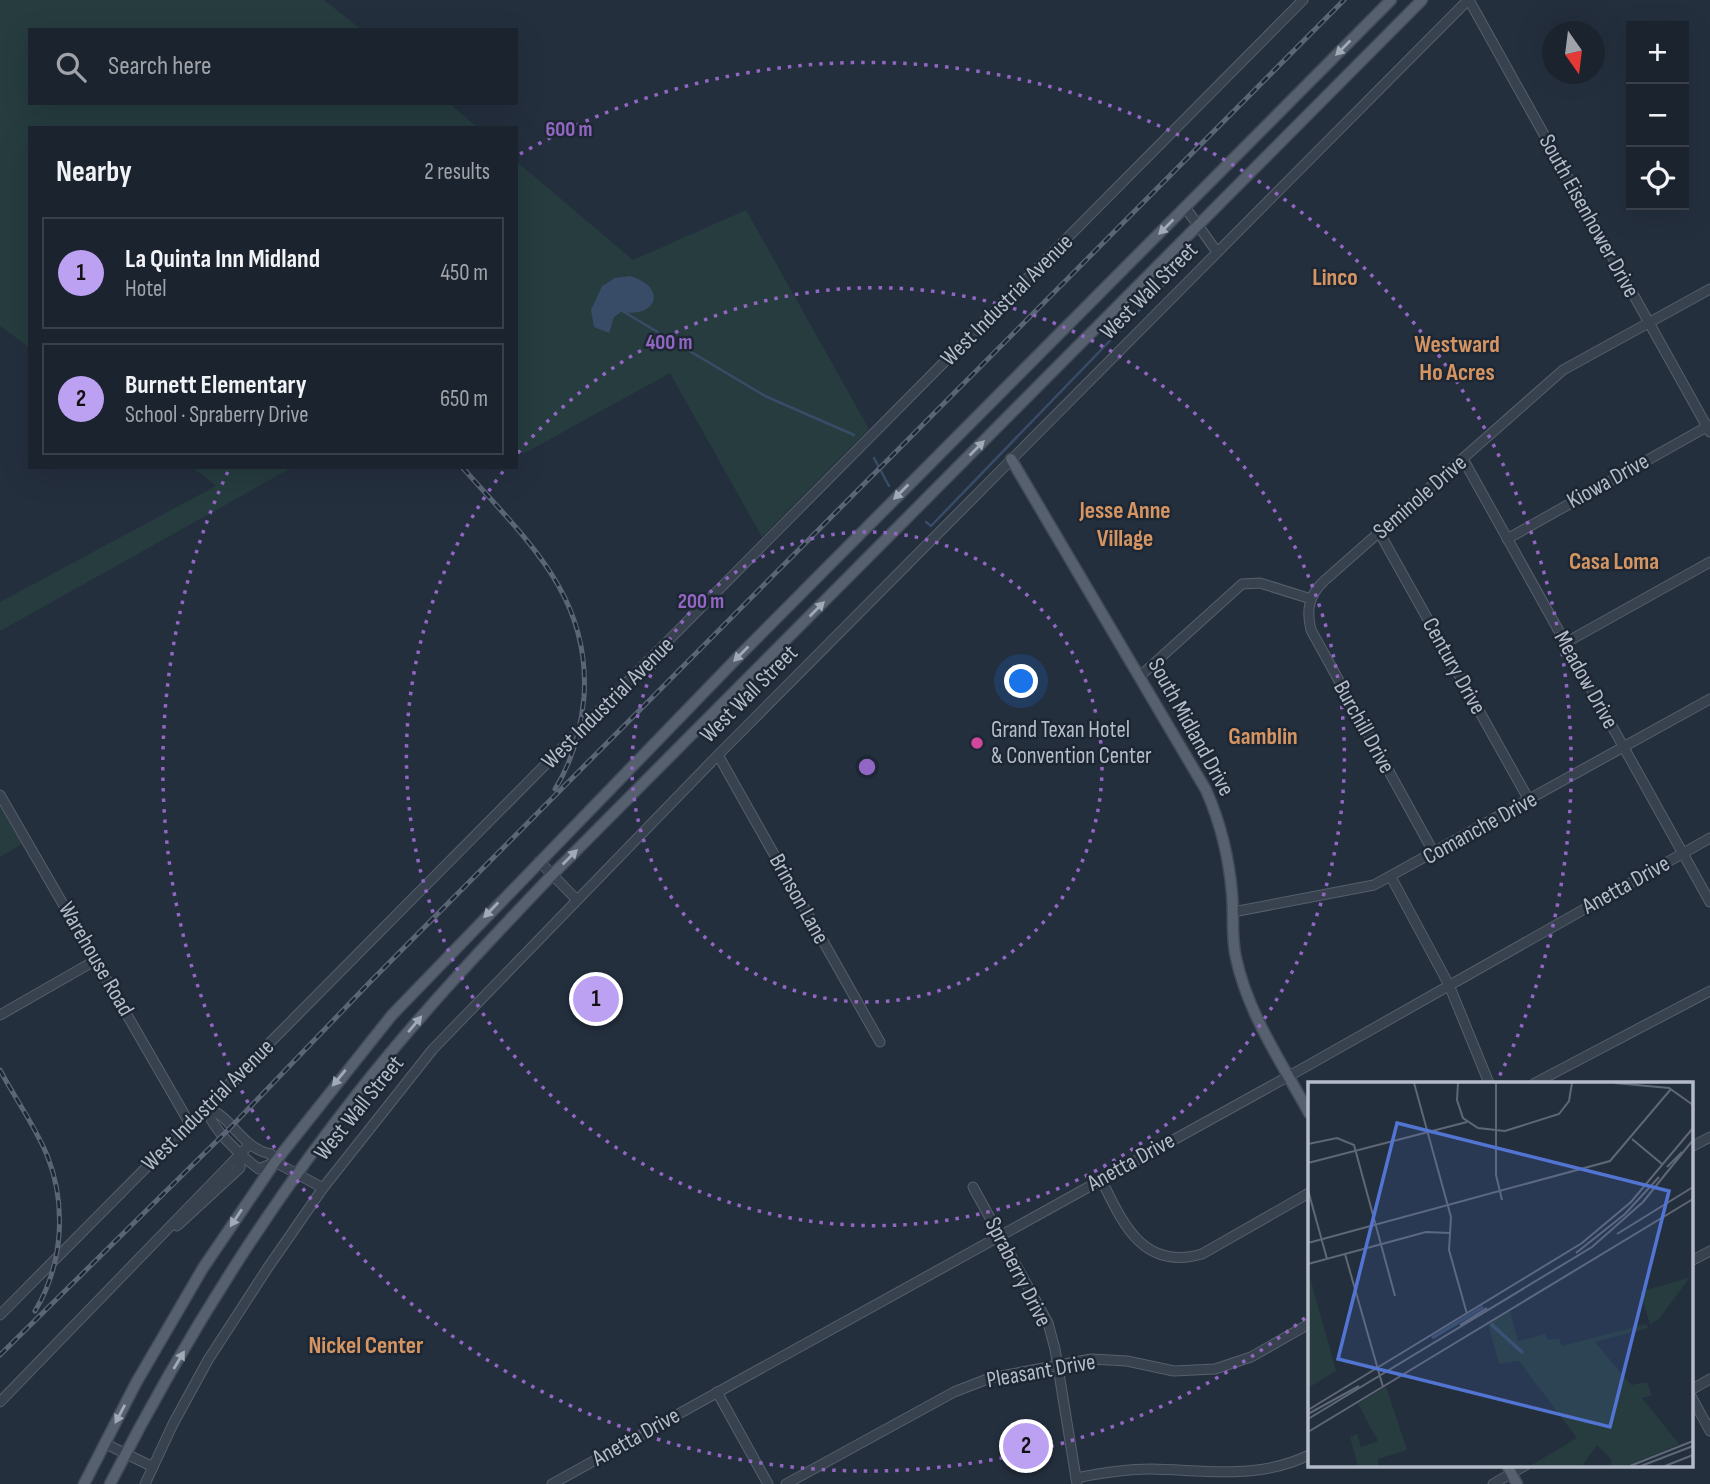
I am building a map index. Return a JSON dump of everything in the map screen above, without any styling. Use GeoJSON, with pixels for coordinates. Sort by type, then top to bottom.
{"type":"FeatureCollection","features":[{"type":"Feature","properties":{"kind":"main road","name":"West Wall Street"},"geometry":{"type":"LineString","coordinates":[[84,1484],[104,1443],[203,1268],[275,1162],[392,1014],[539,861],[1391,0]]}},
{"type":"Feature","properties":{"kind":"main road","name":"West Wall Street"},"geometry":{"type":"LineString","coordinates":[[110,1484],[227,1281],[298,1174],[363,1086],[432,1003],[552,875],[1422,0]]}},
{"type":"Feature","properties":{"kind":"main road","name":"South Midland Drive"},"geometry":{"type":"LineString","coordinates":[[1011,460],[1202,782],[1214,808],[1228,857],[1233,940],[1242,986],[1308,1110]]}},
{"type":"Feature","properties":{"kind":"street","name":"West Industrial Avenue"},"geometry":{"type":"LineString","coordinates":[[0,1315],[1303,0]]}},
{"type":"Feature","properties":{"kind":"street","name":"West Wall Street"},"geometry":{"type":"LineString","coordinates":[[145,1484],[173,1424],[227,1329],[323,1188],[433,1049],[718,755],[1468,0]]}},
{"type":"Feature","properties":{"kind":"street","name":"South Eisenhower Drive"},"geometry":{"type":"LineString","coordinates":[[1468,0],[1709,428]]}},
{"type":"Feature","properties":{"kind":"street"},"geometry":{"type":"LineString","coordinates":[[1185,207],[1217,252]]}},
{"type":"Feature","properties":{"kind":"street","name":"Seminole Drive"},"geometry":{"type":"LineString","coordinates":[[1311,599],[1320,584],[1563,370],[1710,289]]}},
{"type":"Feature","properties":{"kind":"street","name":"Kiowa Drive"},"geometry":{"type":"LineString","coordinates":[[1507,539],[1709,428]]}},
{"type":"Feature","properties":{"kind":"street","name":"Meadow Drive"},"geometry":{"type":"LineString","coordinates":[[1463,459],[1710,902]]}},
{"type":"Feature","properties":{"kind":"street","name":"Century Drive"},"geometry":{"type":"LineString","coordinates":[[1379,532],[1529,800]]}},
{"type":"Feature","properties":{"kind":"street"},"geometry":{"type":"LineString","coordinates":[[1565,643],[1710,562]]}},
{"type":"Feature","properties":{"kind":"street"},"geometry":{"type":"LineString","coordinates":[[1139,677],[1242,584],[1260,583],[1311,599]]}},
{"type":"Feature","properties":{"kind":"street","name":"Burchill Drive"},"geometry":{"type":"LineString","coordinates":[[1311,599],[1308,614],[1311,630],[1434,853]]}},
{"type":"Feature","properties":{"kind":"street","name":"Comanche Drive"},"geometry":{"type":"LineString","coordinates":[[1233,912],[1374,885],[1710,699]]}},
{"type":"Feature","properties":{"kind":"street","name":"Brinson Lane"},"geometry":{"type":"LineString","coordinates":[[718,755],[880,1042]]}},
{"type":"Feature","properties":{"kind":"street","name":"Warehouse Road"},"geometry":{"type":"LineString","coordinates":[[0,795],[190,1124]]}},
{"type":"Feature","properties":{"kind":"street","name":"Anetta Drive"},"geometry":{"type":"LineString","coordinates":[[552,1484],[1710,838]]}},
{"type":"Feature","properties":{"kind":"street"},"geometry":{"type":"LineString","coordinates":[[539,861],[576,899]]}},
{"type":"Feature","properties":{"kind":"street"},"geometry":{"type":"LineString","coordinates":[[1391,877],[1449,985],[1489,1082]]}},
{"type":"Feature","properties":{"kind":"street"},"geometry":{"type":"LineString","coordinates":[[0,1015],[96,960]]}},
{"type":"Feature","properties":{"kind":"street"},"geometry":{"type":"LineString","coordinates":[[1537,1082],[1710,991]]}},
{"type":"Feature","properties":{"kind":"street"},"geometry":{"type":"LineString","coordinates":[[275,1162],[259,1169],[240,1155],[209,1119],[207,1108],[216,1111],[258,1152],[271,1154],[275,1162],[323,1188]]}},
{"type":"Feature","properties":{"kind":"street"},"geometry":{"type":"LineString","coordinates":[[1692,1147],[1710,1138]]}},
{"type":"Feature","properties":{"kind":"street"},"geometry":{"type":"LineString","coordinates":[[0,1402],[250,1144]]}},
{"type":"Feature","properties":{"kind":"street"},"geometry":{"type":"LineString","coordinates":[[1101,1179],[1129,1229],[1148,1251],[1164,1258],[1183,1260],[1202,1254],[1308,1194]]}},
{"type":"Feature","properties":{"kind":"street","name":"Spraberry Drive"},"geometry":{"type":"LineString","coordinates":[[973,1187],[1043,1313],[1057,1364],[1076,1481]]}},
{"type":"Feature","properties":{"kind":"street"},"geometry":{"type":"LineString","coordinates":[[1692,1260],[1710,1251]]}},
{"type":"Feature","properties":{"kind":"street","name":"Pleasant Drive"},"geometry":{"type":"LineString","coordinates":[[786,1484],[961,1389],[1004,1374],[1104,1359],[1174,1371],[1215,1369],[1251,1357],[1308,1325]]}},
{"type":"Feature","properties":{"kind":"street"},"geometry":{"type":"LineString","coordinates":[[1692,1389],[1710,1379]]}},
{"type":"Feature","properties":{"kind":"street"},"geometry":{"type":"LineString","coordinates":[[717,1392],[768,1484]]}},
{"type":"Feature","properties":{"kind":"street"},"geometry":{"type":"LineString","coordinates":[[1692,1398],[1710,1431]]}},
{"type":"Feature","properties":{"kind":"street"},"geometry":{"type":"LineString","coordinates":[[104,1443],[153,1467]]}},
{"type":"Feature","properties":{"kind":"street"},"geometry":{"type":"LineString","coordinates":[[1076,1481],[1130,1470],[1241,1473],[1279,1467],[1308,1455]]}},
{"type":"Feature","properties":{"kind":"street"},"geometry":{"type":"LineString","coordinates":[[1493,1484],[1512,1474]]}},
{"type":"Feature","properties":{"kind":"green space"},"geometry":{"type":"Polygon","coordinates":[[[0,0],[324,0],[359,28],[28,28],[28,105],[451,105],[476,126],[28,126],[28,347],[0,326],[0,0]]]}},
{"type":"Feature","properties":{"kind":"green space"},"geometry":{"type":"Polygon","coordinates":[[[518,163],[633,260],[746,210],[869,429],[762,537],[670,373],[523,454],[518,449],[518,163]]]}},
{"type":"Feature","properties":{"kind":"green space"},"geometry":{"type":"Polygon","coordinates":[[[195,469],[289,469],[0,631],[0,602],[216,486],[195,469]]]}},
{"type":"Feature","properties":{"kind":"green space"},"geometry":{"type":"Polygon","coordinates":[[[0,807],[22,844],[0,857],[0,807]]]}},
{"type":"Feature","properties":{"kind":"water"},"geometry":{"type":"Polygon","coordinates":[[[630,276],[642,281],[653,293],[654,300],[650,306],[634,313],[621,312],[614,317],[609,333],[594,327],[591,310],[602,286],[615,278],[630,276]]]}},
{"type":"Feature","properties":{"kind":"waterway"},"geometry":{"type":"LineString","coordinates":[[926,522],[931,526],[1185,263]]}},
{"type":"Feature","properties":{"kind":"waterway"},"geometry":{"type":"LineString","coordinates":[[624,312],[765,396],[854,435]]}},
{"type":"Feature","properties":{"kind":"waterway"},"geometry":{"type":"LineString","coordinates":[[874,458],[889,486]]}},
{"type":"Feature","properties":{"kind":"railway"},"geometry":{"type":"LineString","coordinates":[[0,1355],[230,1128],[372,980],[1344,0]]}},
{"type":"Feature","properties":{"kind":"railway"},"geometry":{"type":"LineString","coordinates":[[464,469],[509,519],[549,571],[565,598],[577,628],[583,661],[583,709],[571,756],[555,789]]}},
{"type":"Feature","properties":{"kind":"railway"},"geometry":{"type":"LineString","coordinates":[[0,1070],[42,1144],[58,1194],[59,1234],[56,1255],[52,1274],[35,1311]]}},
{"type":"Feature","properties":{"kind":"place","name":"Grand Texan Hotel & Convention Center"},"geometry":{"type":"Point","coordinates":[977,743]}},
{"type":"Feature","properties":{"kind":"place","name":"La Quinta Inn Midland"},"geometry":{"type":"Point","coordinates":[596,999]}},
{"type":"Feature","properties":{"kind":"place","name":"Burnett Elementary"},"geometry":{"type":"Point","coordinates":[1026,1446]}},
{"type":"Feature","properties":{"kind":"district","name":"Linco"},"geometry":{"type":"Point","coordinates":[1335,277]}},
{"type":"Feature","properties":{"kind":"district","name":"Westward Ho Acres"},"geometry":{"type":"Point","coordinates":[1457,358]}},
{"type":"Feature","properties":{"kind":"district","name":"Jesse Anne Village"},"geometry":{"type":"Point","coordinates":[1125,524]}},
{"type":"Feature","properties":{"kind":"district","name":"Casa Loma"},"geometry":{"type":"Point","coordinates":[1614,561]}},
{"type":"Feature","properties":{"kind":"district","name":"Gamblin"},"geometry":{"type":"Point","coordinates":[1263,736]}},
{"type":"Feature","properties":{"kind":"district","name":"Nickel Center"},"geometry":{"type":"Point","coordinates":[366,1345]}}]}
